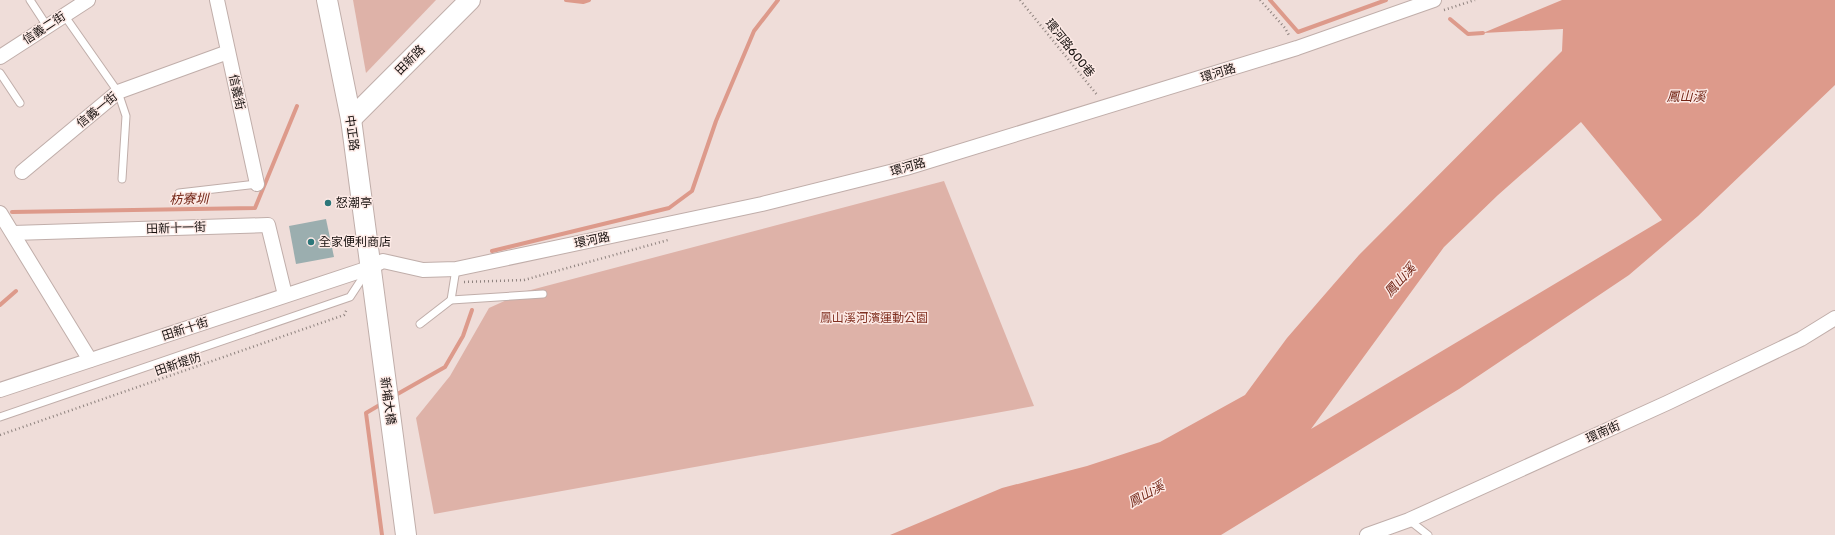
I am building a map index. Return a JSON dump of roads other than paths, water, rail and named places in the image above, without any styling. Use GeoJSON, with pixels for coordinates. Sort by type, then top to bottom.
{"type":"FeatureCollection","features":[{"type":"Feature","properties":{"kind":"main road","name":"中正路"},"geometry":{"type":"LineString","coordinates":[[326,0],[351,119],[369,268]]}},
{"type":"Feature","properties":{"kind":"main road","name":"田新路"},"geometry":{"type":"LineString","coordinates":[[351,119],[470,0]]}},
{"type":"Feature","properties":{"kind":"main road","name":"新埔大橋"},"geometry":{"type":"LineString","coordinates":[[369,268],[406,535]]}},
{"type":"Feature","properties":{"kind":"street","name":"信義二街"},"geometry":{"type":"LineString","coordinates":[[0,56],[88,0]]}},
{"type":"Feature","properties":{"kind":"street","name":"信義街"},"geometry":{"type":"LineString","coordinates":[[217,0],[257,184]]}},
{"type":"Feature","properties":{"kind":"street","name":"環河路"},"geometry":{"type":"LineString","coordinates":[[369,268],[383,261],[423,270],[456,269],[762,204],[906,168],[1297,48],[1434,0]]}},
{"type":"Feature","properties":{"kind":"street","name":"信義一街"},"geometry":{"type":"LineString","coordinates":[[22,172],[118,92],[228,52]]}},
{"type":"Feature","properties":{"kind":"street"},"geometry":{"type":"LineString","coordinates":[[1,219],[13,233],[90,360]]}},
{"type":"Feature","properties":{"kind":"street","name":"田新十一街"},"geometry":{"type":"LineString","coordinates":[[13,233],[268,225],[286,295]]}},
{"type":"Feature","properties":{"kind":"street","name":"田新十街"},"geometry":{"type":"LineString","coordinates":[[0,390],[369,268]]}},
{"type":"Feature","properties":{"kind":"street","name":"環南街"},"geometry":{"type":"LineString","coordinates":[[1366,535],[1409,520],[1667,403],[1801,339],[1835,318]]}},
{"type":"Feature","properties":{"kind":"lane"},"geometry":{"type":"LineString","coordinates":[[30,0],[47,26]]}},
{"type":"Feature","properties":{"kind":"lane"},"geometry":{"type":"LineString","coordinates":[[64,15],[118,92],[126,116],[122,179]]}},
{"type":"Feature","properties":{"kind":"lane"},"geometry":{"type":"LineString","coordinates":[[0,73],[20,103]]}},
{"type":"Feature","properties":{"kind":"lane"},"geometry":{"type":"LineString","coordinates":[[179,193],[257,184]]}},
{"type":"Feature","properties":{"kind":"lane"},"geometry":{"type":"LineString","coordinates":[[0,417],[350,297],[369,268]]}},
{"type":"Feature","properties":{"kind":"lane"},"geometry":{"type":"LineString","coordinates":[[451,300],[456,269]]}},
{"type":"Feature","properties":{"kind":"lane"},"geometry":{"type":"LineString","coordinates":[[420,324],[451,300],[543,294]]}},
{"type":"Feature","properties":{"kind":"lane"},"geometry":{"type":"LineString","coordinates":[[1409,520],[1428,535]]}},
{"type":"Feature","properties":{"kind":"water","name":"鳳山溪"},"geometry":{"type":"Polygon","coordinates":[[[1562,0],[1835,0],[1835,85],[1698,216],[1629,275],[1459,389],[1221,535],[890,535],[1002,488],[1087,466],[1160,442],[1245,395],[1287,338],[1359,255],[1562,51],[1563,29],[1483,33],[1562,0]],[[1581,122],[1498,195],[1444,247],[1311,429],[1662,220],[1581,122]]]}},
{"type":"Feature","properties":{"kind":"waterway","name":"枋寮圳"},"geometry":{"type":"LineString","coordinates":[[566,0],[583,2],[589,0]]}},
{"type":"Feature","properties":{"kind":"waterway"},"geometry":{"type":"LineString","coordinates":[[492,251],[669,208],[692,191],[716,121],[754,31],[778,0]]}},
{"type":"Feature","properties":{"kind":"waterway","name":"枋寮圳"},"geometry":{"type":"LineString","coordinates":[[1270,0],[1298,32],[1386,0]]}},
{"type":"Feature","properties":{"kind":"waterway","name":"枋寮圳"},"geometry":{"type":"LineString","coordinates":[[1450,19],[1468,34],[1483,33]]}},
{"type":"Feature","properties":{"kind":"waterway","name":"枋寮圳"},"geometry":{"type":"LineString","coordinates":[[12,212],[255,208],[297,106]]}},
{"type":"Feature","properties":{"kind":"waterway"},"geometry":{"type":"LineString","coordinates":[[0,305],[16,291]]}},
{"type":"Feature","properties":{"kind":"waterway"},"geometry":{"type":"LineString","coordinates":[[394,396],[445,367],[463,336],[472,310]]}},
{"type":"Feature","properties":{"kind":"waterway"},"geometry":{"type":"LineString","coordinates":[[382,535],[366,413],[383,403]]}},
{"type":"Feature","properties":{"kind":"place","name":"怒潮亭"},"geometry":{"type":"Point","coordinates":[328,203]}},
{"type":"Feature","properties":{"kind":"place","name":"全家便利商店"},"geometry":{"type":"Point","coordinates":[311,242]}},
{"type":"Feature","properties":{"kind":"park label","name":"鳳山溪河濱運動公園"},"geometry":{"type":"Point","coordinates":[874,318]}}]}
